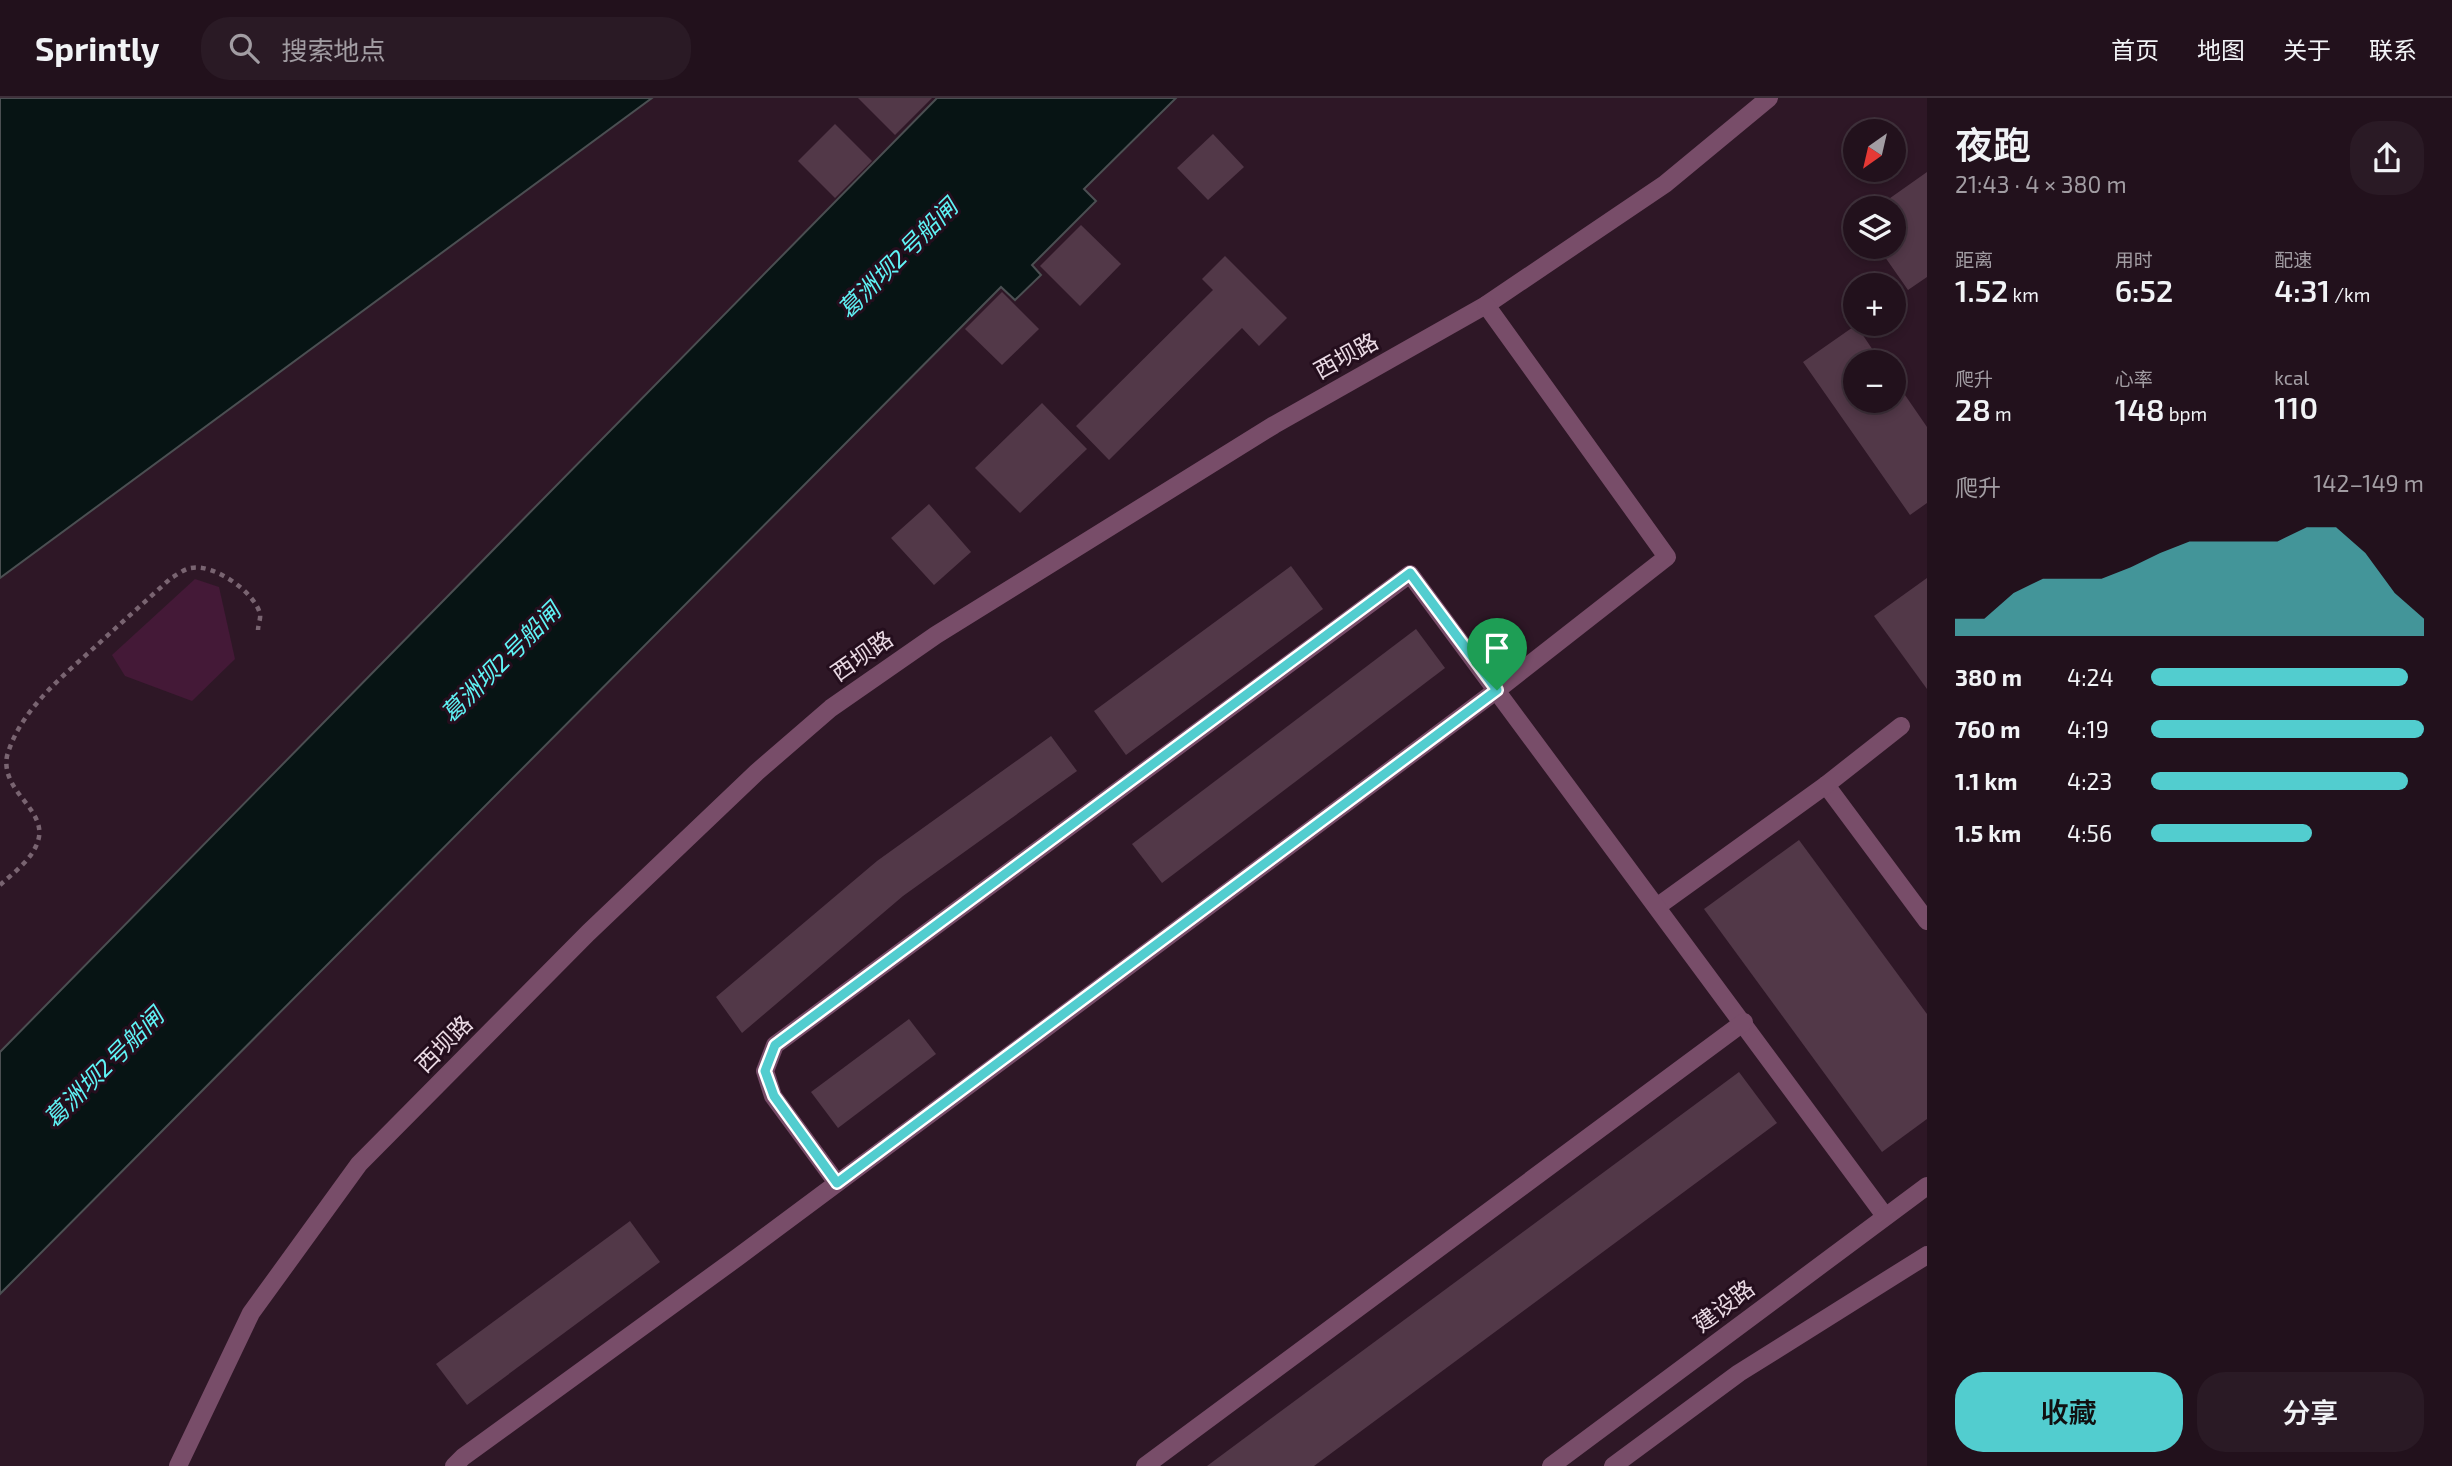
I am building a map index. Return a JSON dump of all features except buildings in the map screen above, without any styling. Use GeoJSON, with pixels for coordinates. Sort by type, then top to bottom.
{"type":"FeatureCollection","features":[{"type":"Feature","properties":{"kind":"lane","name":"西坝路"},"geometry":{"type":"LineString","coordinates":[[178,1466],[251,1313],[359,1164],[598,924],[757,772],[831,708],[936,635],[1274,425],[1486,305],[1665,184],[1769,98]]}},
{"type":"Feature","properties":{"kind":"lane"},"geometry":{"type":"LineString","coordinates":[[454,1466],[1497,690],[1667,557],[1486,305]]}},
{"type":"Feature","properties":{"kind":"lane"},"geometry":{"type":"LineString","coordinates":[[837,1183],[774,1096],[765,1071],[775,1045],[1410,573],[1744,1021],[1885,1216]]}},
{"type":"Feature","properties":{"kind":"lane"},"geometry":{"type":"LineString","coordinates":[[1658,906],[1826,785],[1901,726]]}},
{"type":"Feature","properties":{"kind":"lane"},"geometry":{"type":"LineString","coordinates":[[1826,785],[1927,921]]}},
{"type":"Feature","properties":{"kind":"lane"},"geometry":{"type":"LineString","coordinates":[[1145,1466],[1744,1021]]}},
{"type":"Feature","properties":{"kind":"lane","name":"建设路"},"geometry":{"type":"LineString","coordinates":[[1551,1466],[1927,1185]]}},
{"type":"Feature","properties":{"kind":"lane"},"geometry":{"type":"LineString","coordinates":[[1613,1466],[1739,1373],[1927,1255]]}},
{"type":"Feature","properties":{"kind":"path"},"geometry":{"type":"LineString","coordinates":[[0,885],[21,866],[36,847],[39,834],[36,818],[8,784],[5,760],[13,738],[43,695],[171,578],[191,567],[208,569],[227,577],[250,597],[260,614],[258,630]]}},
{"type":"Feature","properties":{"kind":"shaded area"},"geometry":{"type":"Polygon","coordinates":[[[195,579],[219,587],[235,659],[192,701],[125,676],[112,655],[195,579]]]}},
{"type":"Feature","properties":{"kind":"water"},"geometry":{"type":"Polygon","coordinates":[[[0,98],[652,98],[0,578],[0,98]]]}},
{"type":"Feature","properties":{"kind":"water","name":"葛洲坝2号船闸"},"geometry":{"type":"Polygon","coordinates":[[[937,98],[1176,98],[1084,189],[1096,201],[1032,265],[1041,275],[1015,300],[1001,287],[0,1294],[0,1052],[937,98]]]}},
{"type":"Feature","properties":{"kind":"route"},"geometry":{"type":"LineString","coordinates":[[1410,573],[1497,690],[837,1183],[774,1096],[765,1071],[775,1045],[1410,573]]}}]}
